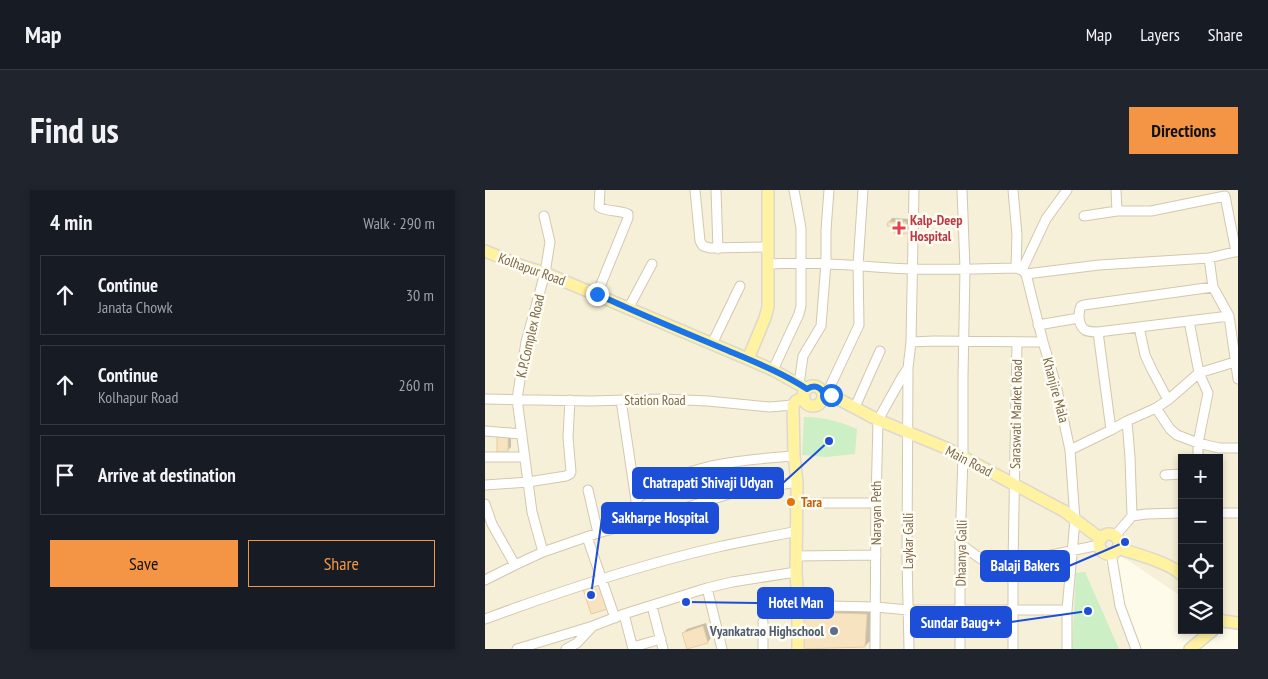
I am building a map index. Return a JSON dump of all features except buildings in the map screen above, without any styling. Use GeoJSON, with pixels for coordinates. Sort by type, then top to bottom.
{"type":"FeatureCollection","features":[{"type":"Feature","properties":{"kind":"main road"},"geometry":{"type":"LineString","coordinates":[[748,359],[768,307],[768,190]]}},
{"type":"Feature","properties":{"kind":"main road","name":"Kolhapur Road"},"geometry":{"type":"LineString","coordinates":[[485,251],[597,294],[628,309],[748,359],[773,370],[803,390]]}},
{"type":"Feature","properties":{"kind":"main road"},"geometry":{"type":"LineString","coordinates":[[798,649],[796,572],[797,482],[794,456],[793,406],[803,390],[815,387],[827,393],[816,406],[807,404],[804,400],[803,390]]}},
{"type":"Feature","properties":{"kind":"main road","name":"Main Road"},"geometry":{"type":"LineString","coordinates":[[827,393],[878,420],[946,448],[1064,511],[1100,542],[1104,552],[1114,546],[1166,565],[1178,572]]}},
{"type":"Feature","properties":{"kind":"main road"},"geometry":{"type":"LineString","coordinates":[[1100,542],[1105,535],[1112,535],[1114,546]]}},
{"type":"Feature","properties":{"kind":"main road"},"geometry":{"type":"LineString","coordinates":[[1223,621],[1238,623]]}},
{"type":"Feature","properties":{"kind":"main road"},"geometry":{"type":"LineString","coordinates":[[1190,649],[1208,634]]}},
{"type":"Feature","properties":{"kind":"street"},"geometry":{"type":"LineString","coordinates":[[597,294],[628,218],[628,214],[624,212],[599,207],[600,190]]}},
{"type":"Feature","properties":{"kind":"street"},"geometry":{"type":"LineString","coordinates":[[695,190],[703,246],[719,249],[767,247]]}},
{"type":"Feature","properties":{"kind":"street"},"geometry":{"type":"LineString","coordinates":[[716,190],[719,249]]}},
{"type":"Feature","properties":{"kind":"street"},"geometry":{"type":"LineString","coordinates":[[773,370],[801,306],[801,228],[794,190]]}},
{"type":"Feature","properties":{"kind":"street"},"geometry":{"type":"LineString","coordinates":[[803,390],[803,356],[821,326],[829,190]]}},
{"type":"Feature","properties":{"kind":"street"},"geometry":{"type":"LineString","coordinates":[[827,393],[859,324],[858,265],[863,190]]}},
{"type":"Feature","properties":{"kind":"street","name":"Laykar Galli"},"geometry":{"type":"LineString","coordinates":[[909,649],[907,558],[908,368],[911,342],[914,190]]}},
{"type":"Feature","properties":{"kind":"street","name":"Dhaanya Galli"},"geometry":{"type":"LineString","coordinates":[[960,649],[965,269],[962,190]]}},
{"type":"Feature","properties":{"kind":"street","name":"Khanjire Mala"},"geometry":{"type":"LineString","coordinates":[[1013,190],[1021,271],[1056,385],[1070,450],[1075,520],[1067,610],[1067,649]]}},
{"type":"Feature","properties":{"kind":"street"},"geometry":{"type":"LineString","coordinates":[[1021,271],[1046,219],[1067,190]]}},
{"type":"Feature","properties":{"kind":"street"},"geometry":{"type":"LineString","coordinates":[[1116,190],[1117,211]]}},
{"type":"Feature","properties":{"kind":"street"},"geometry":{"type":"LineString","coordinates":[[769,264],[826,263],[1021,271],[1209,258],[1237,251],[1225,196],[1151,212],[1117,211],[1084,216]]}},
{"type":"Feature","properties":{"kind":"street","name":"K.P.Complex Road"},"geometry":{"type":"LineString","coordinates":[[543,552],[533,512],[517,399],[526,342],[545,273],[550,242],[544,216]]}},
{"type":"Feature","properties":{"kind":"street"},"geometry":{"type":"LineString","coordinates":[[1209,258],[1213,287],[1229,316],[1237,361],[1238,379]]}},
{"type":"Feature","properties":{"kind":"street"},"geometry":{"type":"LineString","coordinates":[[628,309],[652,264]]}},
{"type":"Feature","properties":{"kind":"street"},"geometry":{"type":"LineString","coordinates":[[712,344],[740,286]]}},
{"type":"Feature","properties":{"kind":"street"},"geometry":{"type":"LineString","coordinates":[[1213,287],[1084,305],[1079,309],[1079,318],[1085,330],[1098,332],[1229,316]]}},
{"type":"Feature","properties":{"kind":"street"},"geometry":{"type":"LineString","coordinates":[[1038,325],[1079,318]]}},
{"type":"Feature","properties":{"kind":"street"},"geometry":{"type":"LineString","coordinates":[[1189,321],[1199,374],[1208,393],[1198,454]]}},
{"type":"Feature","properties":{"kind":"street"},"geometry":{"type":"LineString","coordinates":[[1139,327],[1145,355],[1167,400]]}},
{"type":"Feature","properties":{"kind":"street"},"geometry":{"type":"LineString","coordinates":[[1098,332],[1111,430]]}},
{"type":"Feature","properties":{"kind":"street"},"geometry":{"type":"LineString","coordinates":[[911,342],[934,340],[1043,342]]}},
{"type":"Feature","properties":{"kind":"street","name":"Saraswati Market Road"},"geometry":{"type":"LineString","coordinates":[[1013,649],[1017,343]]}},
{"type":"Feature","properties":{"kind":"street"},"geometry":{"type":"LineString","coordinates":[[855,407],[881,351]]}},
{"type":"Feature","properties":{"kind":"street"},"geometry":{"type":"LineString","coordinates":[[1070,450],[1156,408],[1199,374],[1237,361]]}},
{"type":"Feature","properties":{"kind":"street"},"geometry":{"type":"LineString","coordinates":[[878,420],[901,377],[908,368]]}},
{"type":"Feature","properties":{"kind":"street","name":"Station Road"},"geometry":{"type":"LineString","coordinates":[[485,399],[662,399],[770,407],[793,406]]}},
{"type":"Feature","properties":{"kind":"street"},"geometry":{"type":"LineString","coordinates":[[485,485],[528,482],[570,474],[567,437],[570,400]]}},
{"type":"Feature","properties":{"kind":"street"},"geometry":{"type":"LineString","coordinates":[[621,400],[639,521]]}},
{"type":"Feature","properties":{"kind":"street"},"geometry":{"type":"LineString","coordinates":[[1156,408],[1170,429],[1177,435],[1219,448],[1238,448]]}},
{"type":"Feature","properties":{"kind":"street","name":"Narayan Peth"},"geometry":{"type":"LineString","coordinates":[[875,649],[878,420]]}},
{"type":"Feature","properties":{"kind":"street"},"geometry":{"type":"LineString","coordinates":[[1127,421],[1132,516],[1114,546],[1120,606],[1136,649]]}},
{"type":"Feature","properties":{"kind":"street"},"geometry":{"type":"LineString","coordinates":[[485,431],[522,434]]}},
{"type":"Feature","properties":{"kind":"street"},"geometry":{"type":"LineString","coordinates":[[636,499],[669,480],[705,467],[735,461],[794,456]]}},
{"type":"Feature","properties":{"kind":"street"},"geometry":{"type":"LineString","coordinates":[[485,457],[525,457]]}},
{"type":"Feature","properties":{"kind":"street"},"geometry":{"type":"LineString","coordinates":[[1165,475],[1178,474]]}},
{"type":"Feature","properties":{"kind":"street"},"geometry":{"type":"LineString","coordinates":[[485,580],[543,552],[598,533],[735,492],[797,482]]}},
{"type":"Feature","properties":{"kind":"street"},"geometry":{"type":"LineString","coordinates":[[589,490],[598,533]]}},
{"type":"Feature","properties":{"kind":"street"},"geometry":{"type":"LineString","coordinates":[[796,503],[876,503]]}},
{"type":"Feature","properties":{"kind":"street"},"geometry":{"type":"LineString","coordinates":[[485,504],[489,525],[515,564]]}},
{"type":"Feature","properties":{"kind":"street"},"geometry":{"type":"LineString","coordinates":[[1223,512],[1238,513]]}},
{"type":"Feature","properties":{"kind":"street"},"geometry":{"type":"LineString","coordinates":[[1132,516],[1178,513]]}},
{"type":"Feature","properties":{"kind":"street"},"geometry":{"type":"LineString","coordinates":[[485,618],[602,579],[717,547],[797,532]]}},
{"type":"Feature","properties":{"kind":"street"},"geometry":{"type":"LineString","coordinates":[[587,537],[602,579],[633,648],[661,639]]}},
{"type":"Feature","properties":{"kind":"street"},"geometry":{"type":"LineString","coordinates":[[960,544],[984,562],[1013,563],[1073,551],[1100,542]]}},
{"type":"Feature","properties":{"kind":"street"},"geometry":{"type":"LineString","coordinates":[[797,556],[876,554]]}},
{"type":"Feature","properties":{"kind":"street"},"geometry":{"type":"LineString","coordinates":[[517,649],[707,588],[796,572]]}},
{"type":"Feature","properties":{"kind":"street"},"geometry":{"type":"LineString","coordinates":[[707,588],[722,649]]}},
{"type":"Feature","properties":{"kind":"street"},"geometry":{"type":"LineString","coordinates":[[653,606],[663,649]]}},
{"type":"Feature","properties":{"kind":"street"},"geometry":{"type":"LineString","coordinates":[[798,607],[876,606],[909,610],[1067,610]]}},
{"type":"Feature","properties":{"kind":"street"},"geometry":{"type":"LineString","coordinates":[[763,622],[763,649]]}},
{"type":"Feature","properties":{"kind":"street"},"geometry":{"type":"LineString","coordinates":[[566,649],[577,646],[593,626]]}},
{"type":"Feature","properties":{"kind":"shaded area"},"geometry":{"type":"Polygon","coordinates":[[[485,190],[1238,190],[1238,619],[1223,617],[1223,454],[1178,454],[1178,594],[1129,561],[1100,546],[1136,649],[485,649],[485,190]]]}},
{"type":"Feature","properties":{"kind":"green space"},"geometry":{"type":"Polygon","coordinates":[[[804,417],[831,420],[857,429],[855,454],[826,457],[802,455],[804,417]]]}},
{"type":"Feature","properties":{"kind":"green space"},"geometry":{"type":"Polygon","coordinates":[[[1085,572],[1119,649],[1072,649],[1076,573],[1085,572]]]}},
{"type":"Feature","properties":{"kind":"place","name":"Kalp-Deep Hospital"},"geometry":{"type":"Point","coordinates":[899,228]}},
{"type":"Feature","properties":{"kind":"place","name":"Chatrapati Shivaji Udyan"},"geometry":{"type":"Point","coordinates":[829,441]}},
{"type":"Feature","properties":{"kind":"place","name":"Tara"},"geometry":{"type":"Point","coordinates":[791,502]}},
{"type":"Feature","properties":{"kind":"place","name":"Balaji Bakers"},"geometry":{"type":"Point","coordinates":[1125,542]}},
{"type":"Feature","properties":{"kind":"place","name":"Sakharpe Hospital"},"geometry":{"type":"Point","coordinates":[591,595]}},
{"type":"Feature","properties":{"kind":"place","name":"Hotel Man"},"geometry":{"type":"Point","coordinates":[686,602]}},
{"type":"Feature","properties":{"kind":"place","name":"Sundar Baug++"},"geometry":{"type":"Point","coordinates":[1088,611]}},
{"type":"Feature","properties":{"kind":"place","name":"Vyankatrao Highschool"},"geometry":{"type":"Point","coordinates":[834,631]}},
{"type":"Feature","properties":{"kind":"route"},"geometry":{"type":"LineString","coordinates":[[597,294],[773,370],[807,389],[817,387],[831,395]]}}]}
